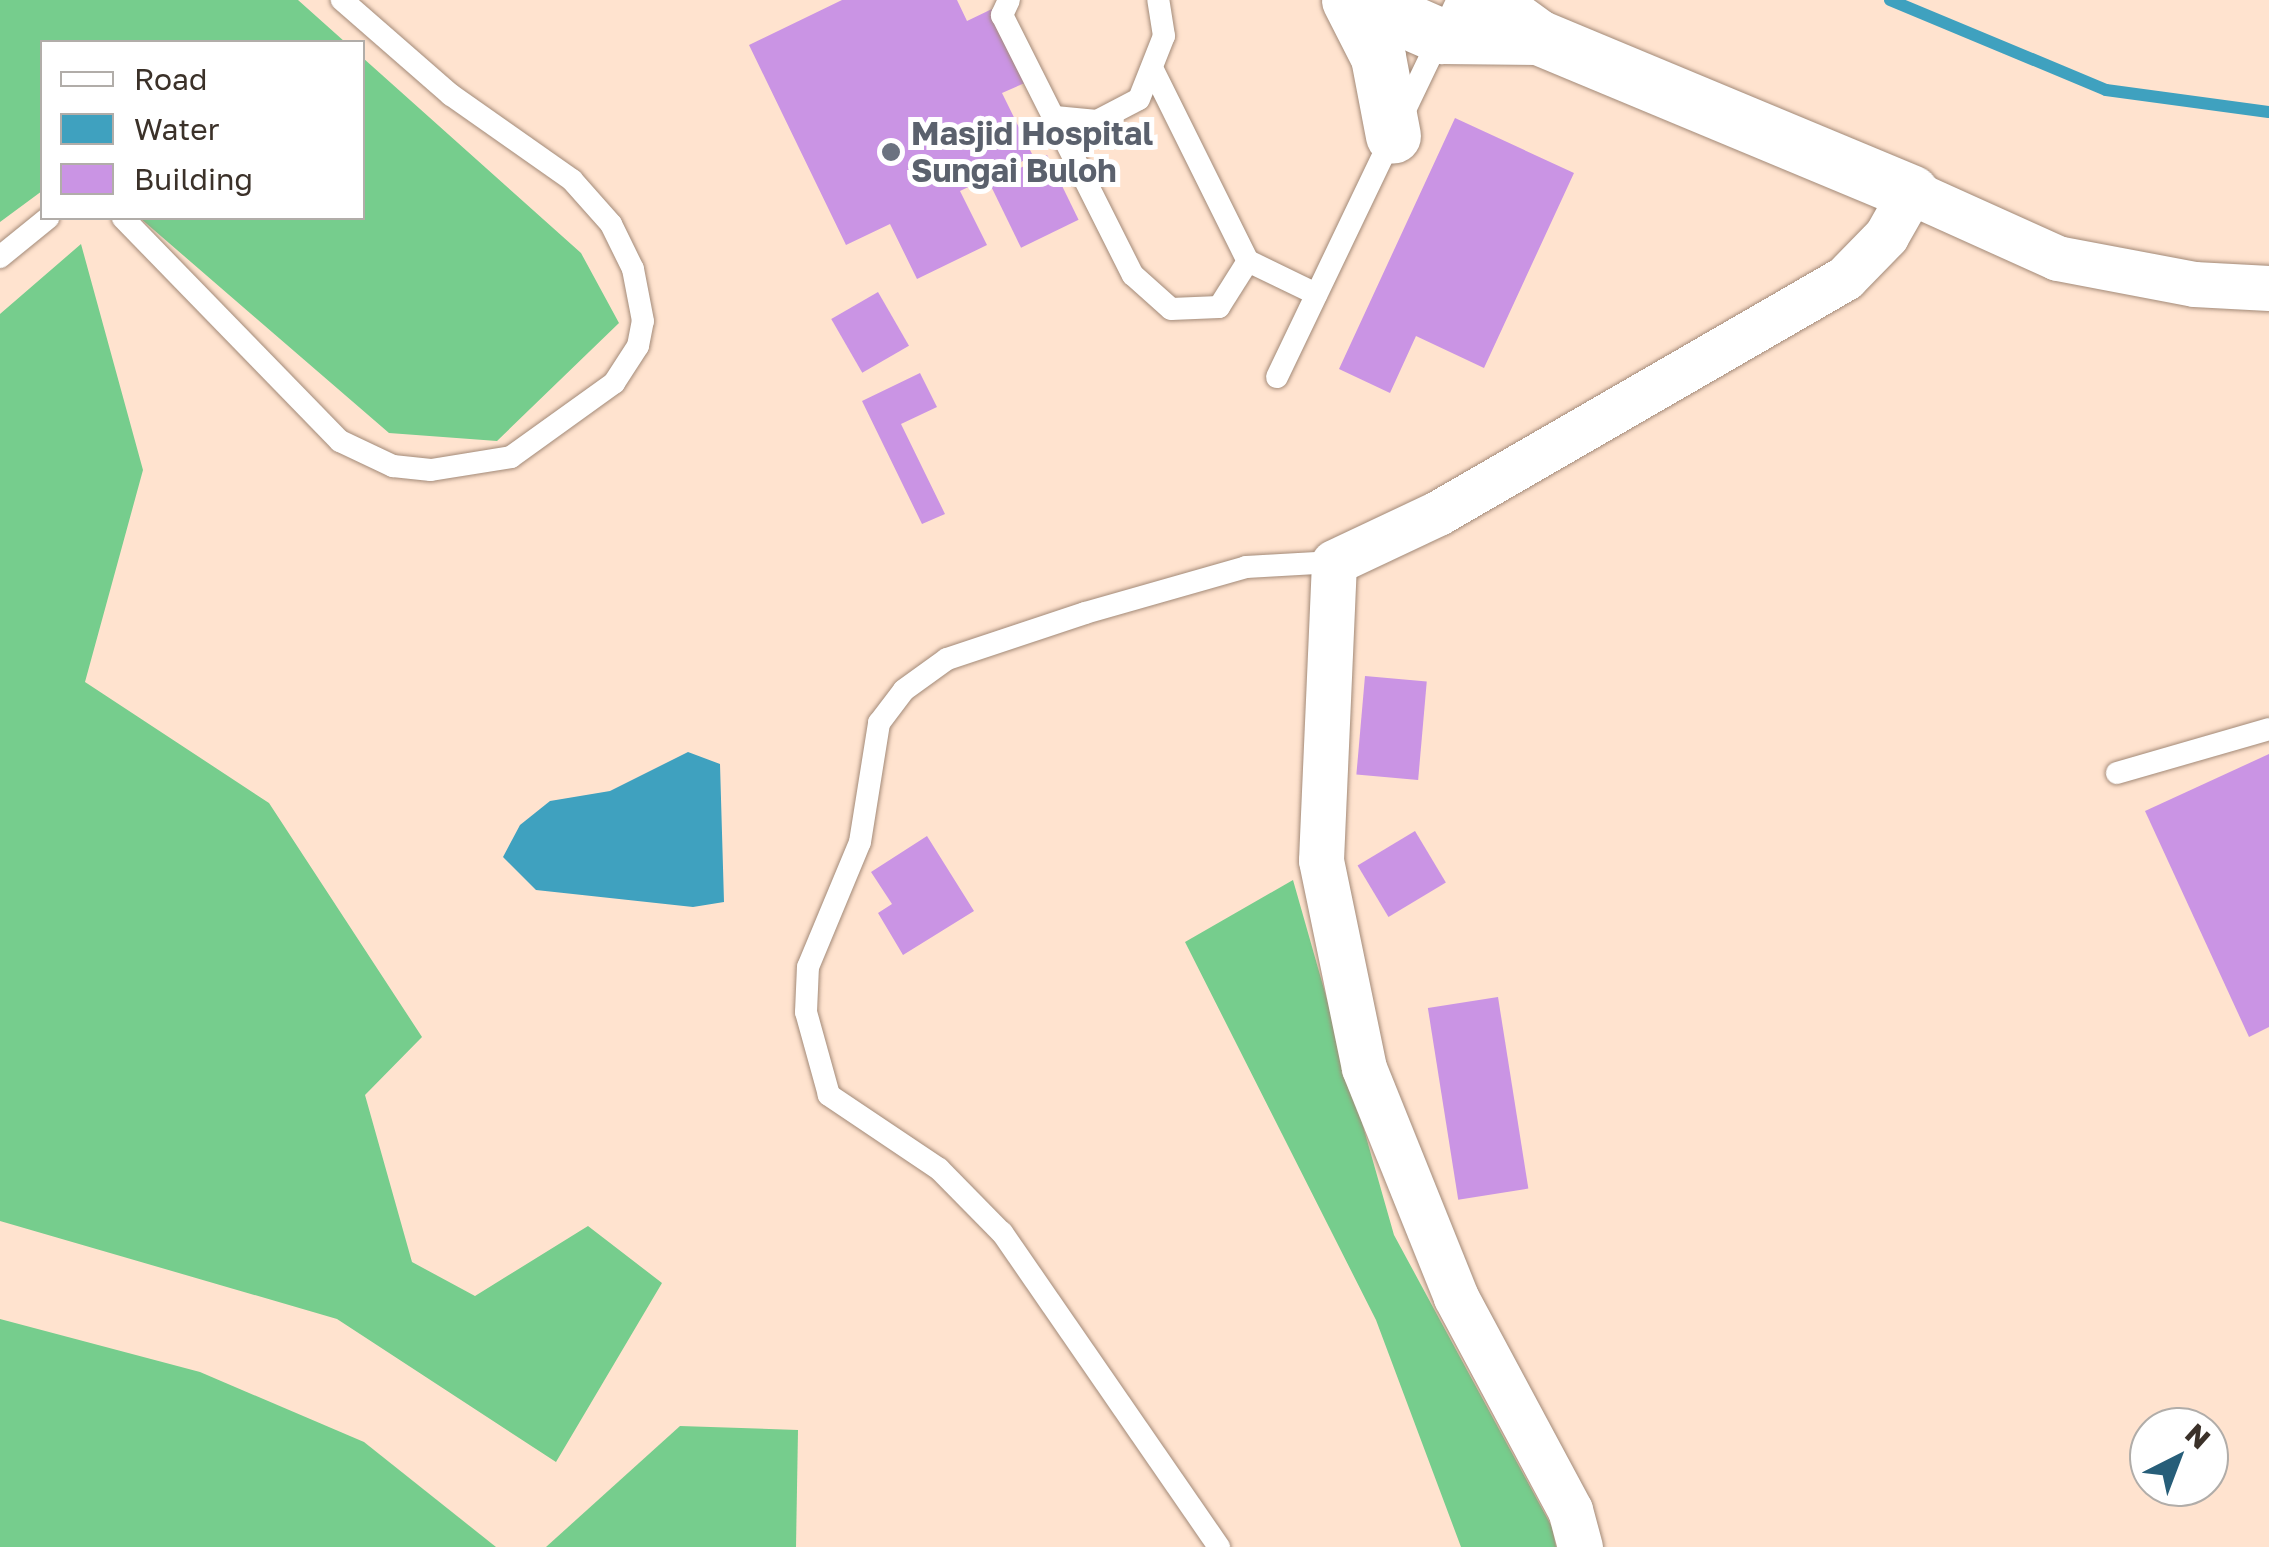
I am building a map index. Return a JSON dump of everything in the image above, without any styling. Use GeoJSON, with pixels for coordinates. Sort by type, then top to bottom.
{"type":"FeatureCollection","features":[{"type":"Feature","properties":{"kind":"main road"},"geometry":{"type":"LineString","coordinates":[[1349,0],[1378,57],[1393,136]]}},
{"type":"Feature","properties":{"kind":"main road"},"geometry":{"type":"LineString","coordinates":[[1359,0],[1538,38],[1911,192]]}},
{"type":"Feature","properties":{"kind":"main road"},"geometry":{"type":"LineString","coordinates":[[1488,0],[1538,38]]}},
{"type":"Feature","properties":{"kind":"street"},"geometry":{"type":"LineString","coordinates":[[1580,1547],[1570,1510],[1456,1297],[1364,1068],[1321,860],[1334,562],[1438,513],[1845,278],[1886,236],[1911,192],[2058,258],[2194,284],[2269,288]]}},
{"type":"Feature","properties":{"kind":"lane"},"geometry":{"type":"LineString","coordinates":[[125,220],[340,441],[393,466],[431,470],[511,457],[614,383],[638,346],[643,321],[633,269],[611,224],[572,180],[451,94],[342,0]]}},
{"type":"Feature","properties":{"kind":"lane"},"geometry":{"type":"LineString","coordinates":[[1008,0],[1002,15],[1133,275],[1171,309],[1219,306],[1248,260]]}},
{"type":"Feature","properties":{"kind":"lane"},"geometry":{"type":"LineString","coordinates":[[1054,117],[1098,121],[1139,99],[1154,72],[1164,36],[1158,0]]}},
{"type":"Feature","properties":{"kind":"lane"},"geometry":{"type":"LineString","coordinates":[[1276,377],[1450,18]]}},
{"type":"Feature","properties":{"kind":"lane"},"geometry":{"type":"LineString","coordinates":[[1154,72],[1248,260],[1316,294]]}},
{"type":"Feature","properties":{"kind":"lane"},"geometry":{"type":"LineString","coordinates":[[0,257],[46,220]]}},
{"type":"Feature","properties":{"kind":"lane"},"geometry":{"type":"LineString","coordinates":[[1219,1547],[1002,1234],[940,1170],[828,1094],[806,1012],[808,967],[860,842],[879,723],[904,690],[947,659],[1085,613],[1246,567],[1334,562]]}},
{"type":"Feature","properties":{"kind":"lane"},"geometry":{"type":"LineString","coordinates":[[2116,773],[2269,730]]}},
{"type":"Feature","properties":{"kind":"green space"},"geometry":{"type":"Polygon","coordinates":[[[0,0],[298,0],[343,40],[40,40],[40,192],[0,222],[0,0]]]}},
{"type":"Feature","properties":{"kind":"green space"},"geometry":{"type":"Polygon","coordinates":[[[365,60],[581,253],[619,323],[497,441],[389,433],[142,220],[365,220],[365,60]]]}},
{"type":"Feature","properties":{"kind":"green space"},"geometry":{"type":"Polygon","coordinates":[[[81,244],[143,470],[85,682],[269,803],[422,1037],[365,1095],[412,1262],[475,1296],[588,1226],[662,1283],[556,1462],[337,1319],[0,1221],[0,314],[81,244]]]}},
{"type":"Feature","properties":{"kind":"green space"},"geometry":{"type":"Polygon","coordinates":[[[1293,880],[1394,1235],[1552,1527],[1556,1547],[1461,1547],[1376,1320],[1185,942],[1293,880]]]}},
{"type":"Feature","properties":{"kind":"green space"},"geometry":{"type":"Polygon","coordinates":[[[0,1319],[200,1372],[364,1442],[496,1547],[0,1547],[0,1319]]]}},
{"type":"Feature","properties":{"kind":"green space"},"geometry":{"type":"Polygon","coordinates":[[[680,1426],[798,1430],[796,1547],[546,1547],[680,1426]]]}},
{"type":"Feature","properties":{"kind":"water"},"geometry":{"type":"Polygon","coordinates":[[[688,752],[720,764],[724,902],[693,907],[536,890],[503,857],[520,825],[550,801],[610,791],[688,752]]]}},
{"type":"Feature","properties":{"kind":"building"},"geometry":{"type":"Polygon","coordinates":[[[842,0],[957,0],[967,21],[992,9],[1027,82],[1002,93],[1033,156],[960,191],[987,245],[917,279],[890,224],[846,245],[749,45],[842,0]]]}},
{"type":"Feature","properties":{"kind":"building"},"geometry":{"type":"Polygon","coordinates":[[[1455,118],[1574,173],[1484,368],[1416,336],[1390,393],[1339,369],[1455,118]]]}},
{"type":"Feature","properties":{"kind":"building"},"geometry":{"type":"Polygon","coordinates":[[[1047,155],[1079,220],[1021,248],[989,183],[1047,155]]]}},
{"type":"Feature","properties":{"kind":"building"},"geometry":{"type":"Polygon","coordinates":[[[878,292],[909,346],[862,373],[831,319],[878,292]]]}},
{"type":"Feature","properties":{"kind":"building"},"geometry":{"type":"Polygon","coordinates":[[[920,373],[937,407],[901,424],[945,514],[922,524],[862,401],[920,373]]]}},
{"type":"Feature","properties":{"kind":"building"},"geometry":{"type":"Polygon","coordinates":[[[1365,676],[1427,681],[1418,780],[1356,775],[1365,676]]]}},
{"type":"Feature","properties":{"kind":"building"},"geometry":{"type":"Polygon","coordinates":[[[2269,754],[2269,1027],[2249,1037],[2145,811],[2269,754]]]}},
{"type":"Feature","properties":{"kind":"building"},"geometry":{"type":"Polygon","coordinates":[[[1415,831],[1446,882],[1388,917],[1358,866],[1415,831]]]}},
{"type":"Feature","properties":{"kind":"building"},"geometry":{"type":"Polygon","coordinates":[[[927,836],[974,911],[903,955],[878,913],[892,904],[871,872],[927,836]]]}},
{"type":"Feature","properties":{"kind":"building"},"geometry":{"type":"Polygon","coordinates":[[[1498,997],[1528,1189],[1458,1200],[1428,1008],[1498,997]]]}},
{"type":"Feature","properties":{"kind":"waterway"},"geometry":{"type":"LineString","coordinates":[[1890,0],[2106,90],[2269,112]]}},
{"type":"Feature","properties":{"kind":"place","name":"Masjid Hospital Sungai Buloh"},"geometry":{"type":"Point","coordinates":[891,152]}}]}
